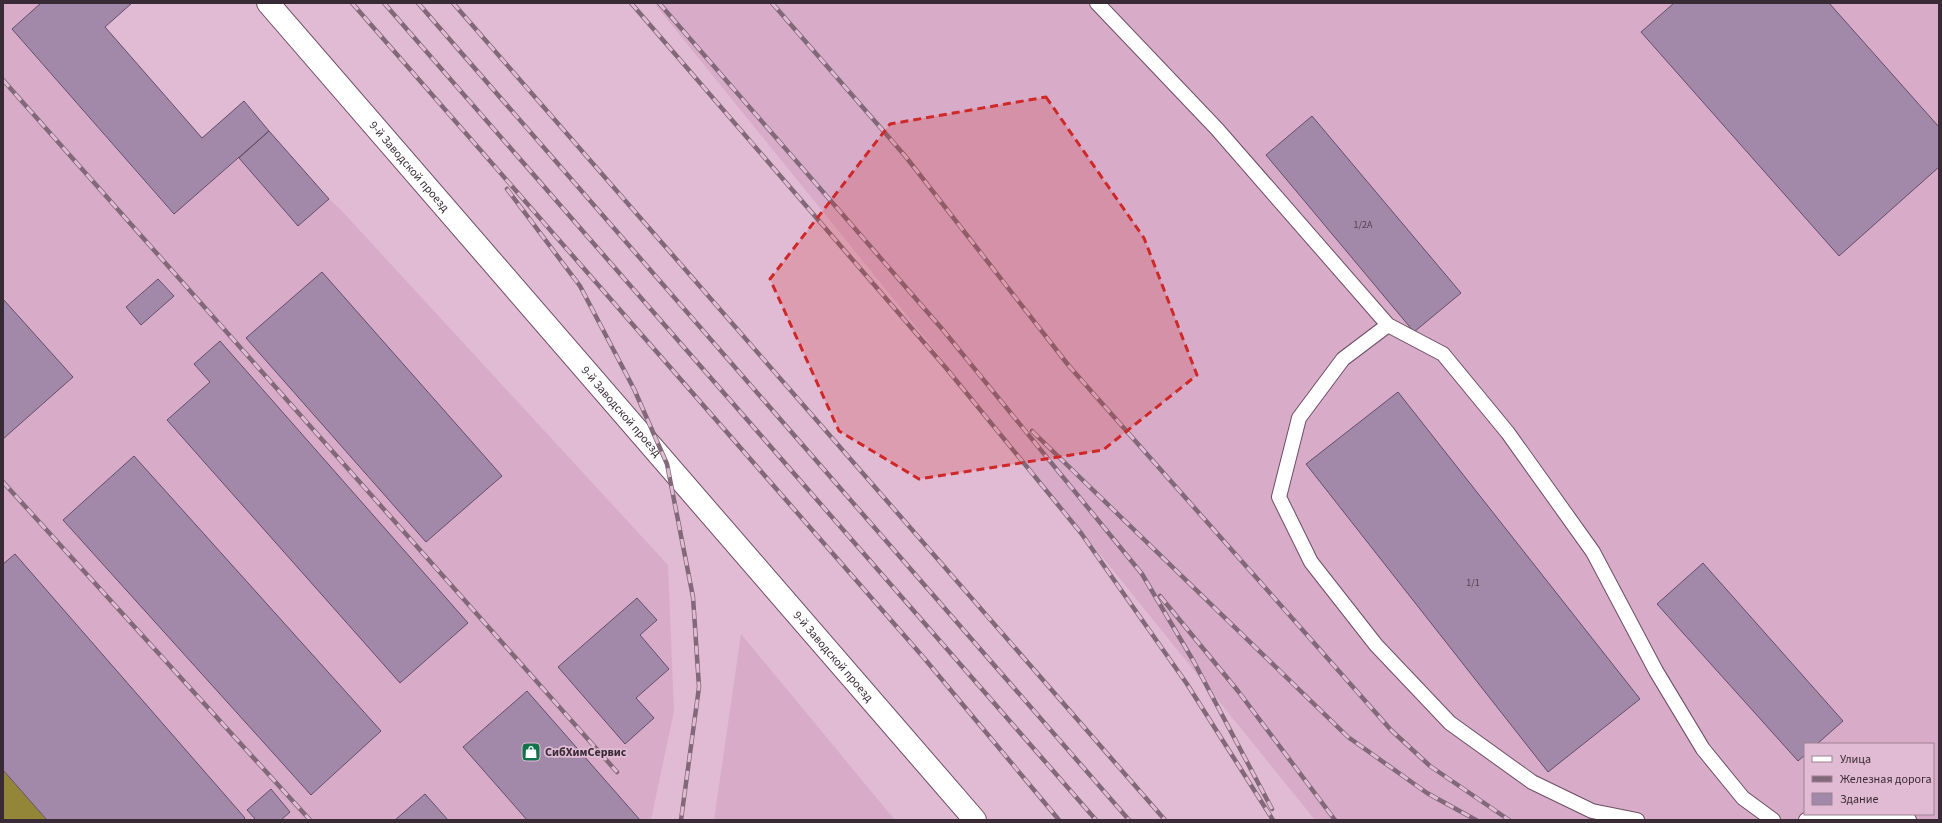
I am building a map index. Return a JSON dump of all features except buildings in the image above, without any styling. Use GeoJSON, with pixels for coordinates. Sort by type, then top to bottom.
{"type":"FeatureCollection","features":[{"type":"Feature","properties":{"kind":"street","name":"9-й Заводской проезд"},"geometry":{"type":"LineString","coordinates":[[268,3],[974,820]]}},
{"type":"Feature","properties":{"kind":"lane"},"geometry":{"type":"LineString","coordinates":[[1097,3],[1217,129],[1388,326],[1443,354],[1508,433],[1593,552],[1656,671],[1703,749],[1743,798],[1773,820]]}},
{"type":"Feature","properties":{"kind":"lane"},"geometry":{"type":"LineString","coordinates":[[1388,326],[1343,359],[1299,418],[1279,497],[1311,562],[1376,645],[1450,723],[1532,782],[1592,811],[1637,820]]}},
{"type":"Feature","properties":{"kind":"lane"},"geometry":{"type":"LineString","coordinates":[[1806,820],[1871,815],[1909,820]]}},
{"type":"Feature","properties":{"kind":"highlighted area"},"geometry":{"type":"Polygon","coordinates":[[[1046,97],[1144,238],[1197,375],[1103,450],[919,479],[839,431],[770,279],[890,124],[1046,97]]]}},
{"type":"Feature","properties":{"kind":"shaded area"},"geometry":{"type":"Polygon","coordinates":[[[3,3],[41,3],[12,29],[173,214],[239,158],[298,226],[329,199],[341,210],[668,565],[674,711],[651,820],[47,820],[3,770],[3,3]]]}},
{"type":"Feature","properties":{"kind":"shaded area"},"geometry":{"type":"Polygon","coordinates":[[[654,3],[1939,3],[1939,820],[1315,820],[654,3]]]}},
{"type":"Feature","properties":{"kind":"shaded area"},"geometry":{"type":"Polygon","coordinates":[[[741,634],[895,820],[714,820],[741,634]]]}},
{"type":"Feature","properties":{"kind":"shaded area"},"geometry":{"type":"Polygon","coordinates":[[[3,770],[47,820],[3,820],[3,770]]]}},
{"type":"Feature","properties":{"kind":"railway"},"geometry":{"type":"LineString","coordinates":[[352,3],[924,658],[1059,820]]}},
{"type":"Feature","properties":{"kind":"railway"},"geometry":{"type":"LineString","coordinates":[[384,3],[1096,820]]}},
{"type":"Feature","properties":{"kind":"railway"},"geometry":{"type":"LineString","coordinates":[[418,3],[1129,820]]}},
{"type":"Feature","properties":{"kind":"railway"},"geometry":{"type":"LineString","coordinates":[[453,3],[1165,820]]}},
{"type":"Feature","properties":{"kind":"railway"},"geometry":{"type":"LineString","coordinates":[[631,3],[946,368],[1081,533],[1187,684],[1273,820]]}},
{"type":"Feature","properties":{"kind":"railway"},"geometry":{"type":"LineString","coordinates":[[659,3],[943,330],[1142,574],[1194,662],[1272,809]]}},
{"type":"Feature","properties":{"kind":"railway"},"geometry":{"type":"LineString","coordinates":[[772,3],[906,157],[1069,366],[1391,730],[1430,766],[1509,820]]}},
{"type":"Feature","properties":{"kind":"railway"},"geometry":{"type":"LineString","coordinates":[[3,80],[617,772]]}},
{"type":"Feature","properties":{"kind":"railway"},"geometry":{"type":"LineString","coordinates":[[507,189],[580,286],[634,389],[667,464],[693,597],[699,687],[681,820]]}},
{"type":"Feature","properties":{"kind":"railway"},"geometry":{"type":"LineString","coordinates":[[1032,431],[1348,737],[1427,793],[1476,820]]}},
{"type":"Feature","properties":{"kind":"railway"},"geometry":{"type":"LineString","coordinates":[[3,482],[310,820]]}},
{"type":"Feature","properties":{"kind":"railway"},"geometry":{"type":"LineString","coordinates":[[1160,596],[1238,691],[1335,820]]}},
{"type":"Feature","properties":{"kind":"place","name":"СибХимСервис"},"geometry":{"type":"Point","coordinates":[531,752]}}]}
